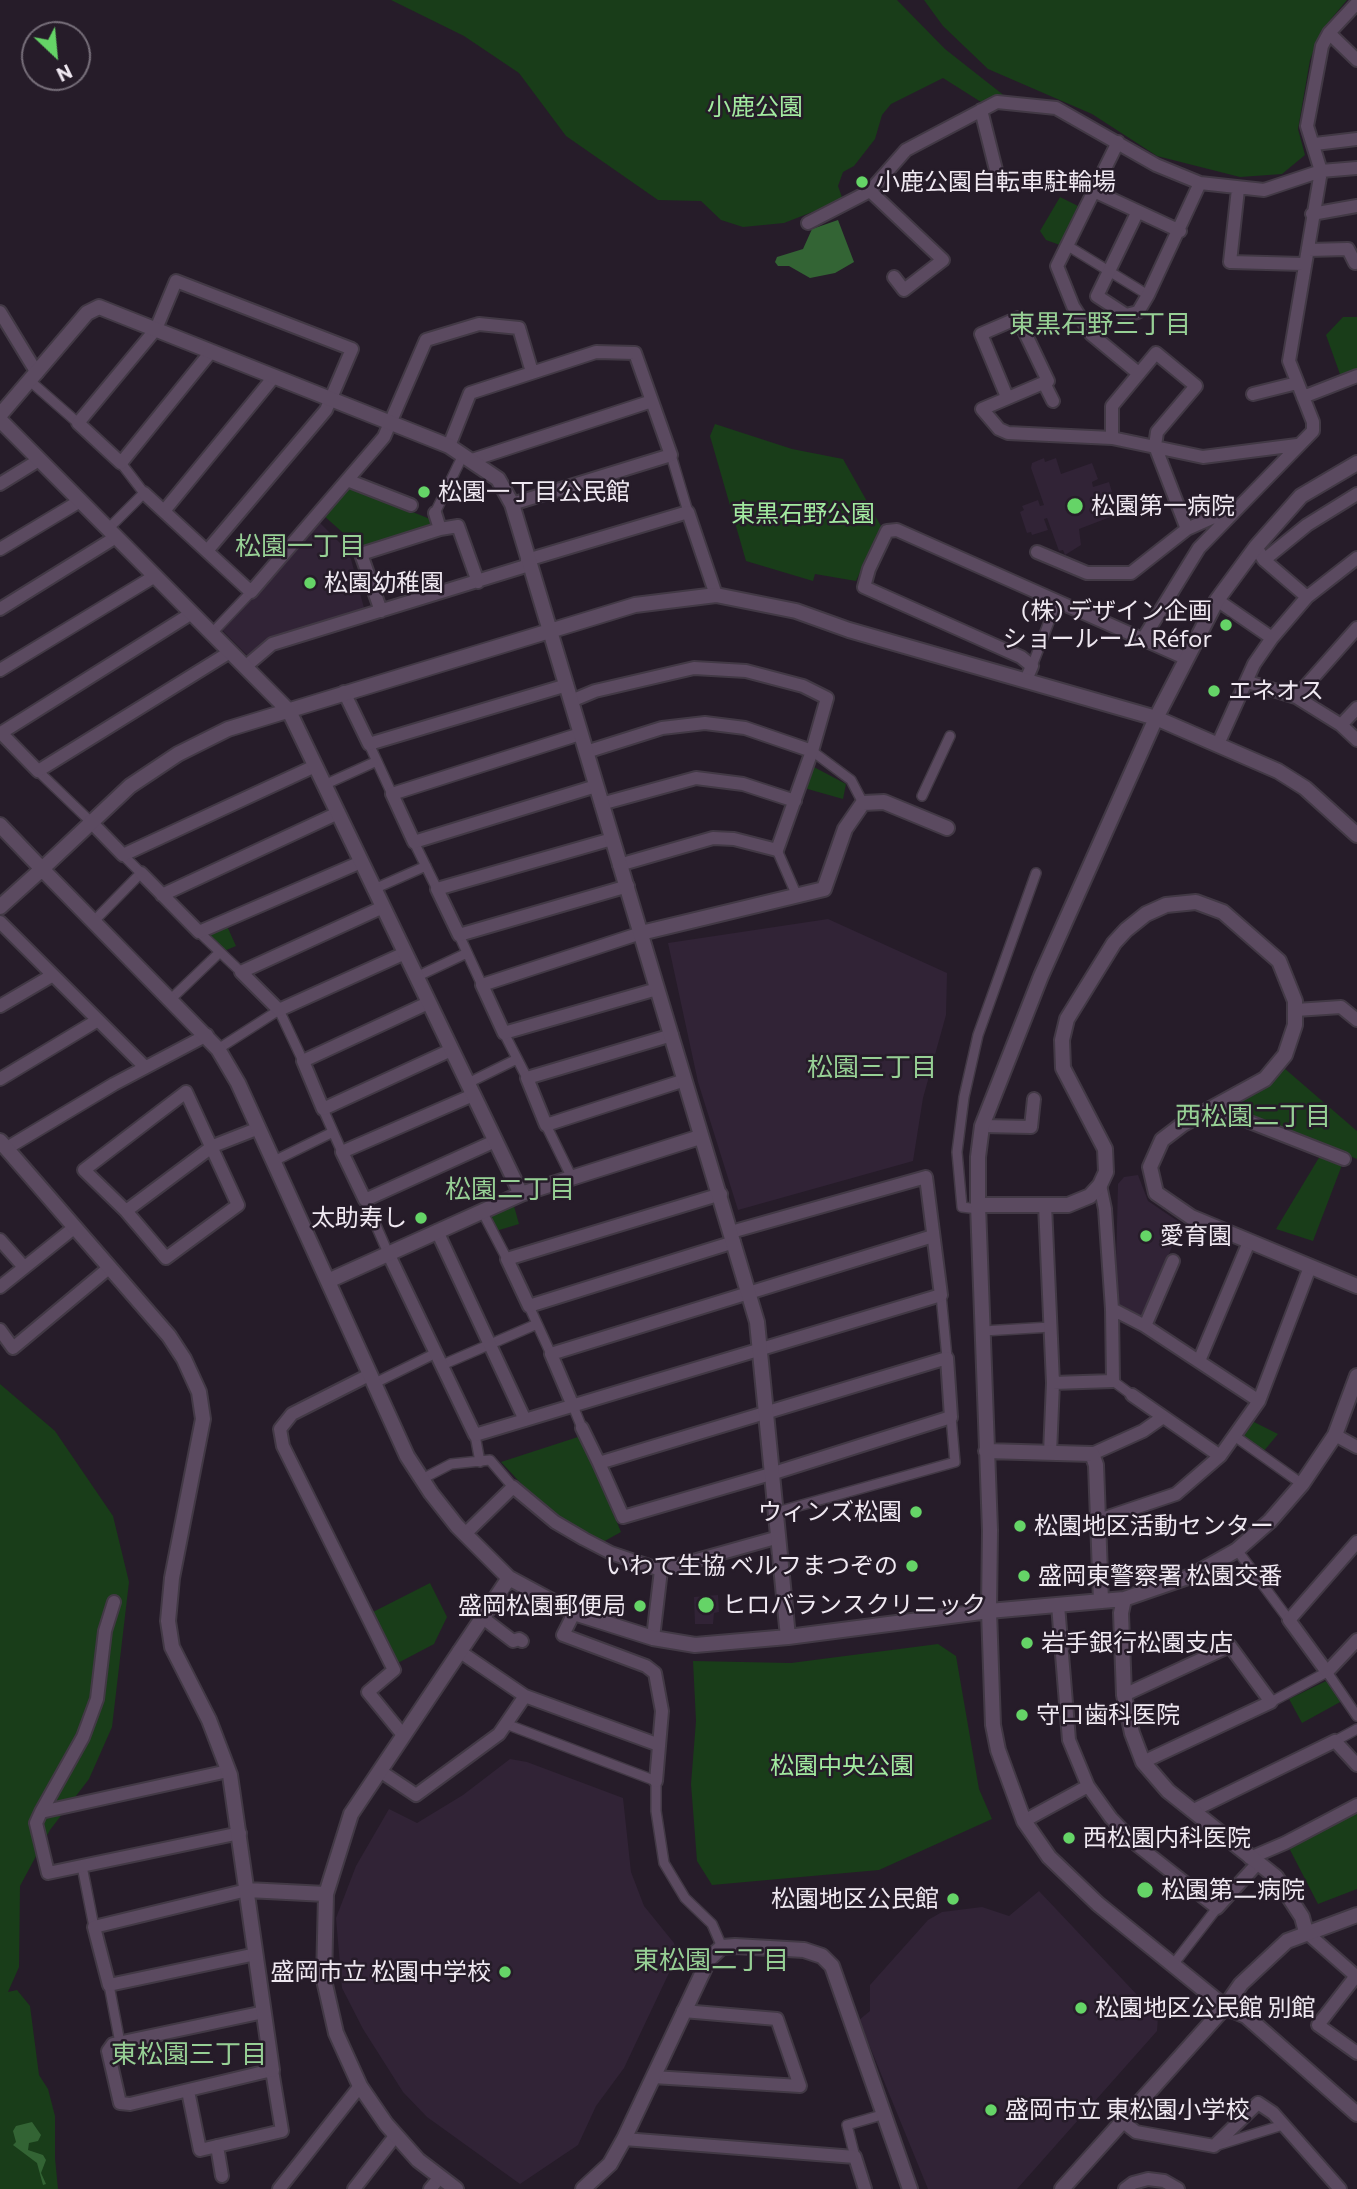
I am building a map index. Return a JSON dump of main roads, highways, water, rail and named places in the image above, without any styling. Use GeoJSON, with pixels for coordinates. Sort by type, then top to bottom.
{"type":"FeatureCollection","features":[{"type":"Feature","properties":{"kind":"place","name":"小鹿公園自転車駐輪場"},"geometry":{"type":"Point","coordinates":[862,182]}},
{"type":"Feature","properties":{"kind":"place","name":"松園一丁目公民館"},"geometry":{"type":"Point","coordinates":[424,492]}},
{"type":"Feature","properties":{"kind":"place","name":"松園第一病院"},"geometry":{"type":"Point","coordinates":[1075,506]}},
{"type":"Feature","properties":{"kind":"place","name":"松園幼稚園"},"geometry":{"type":"Point","coordinates":[310,583]}},
{"type":"Feature","properties":{"kind":"place","name":"(株) デザイン企画 ショールーム Réfor"},"geometry":{"type":"Point","coordinates":[1226,625]}},
{"type":"Feature","properties":{"kind":"place","name":"エネオス"},"geometry":{"type":"Point","coordinates":[1214,691]}},
{"type":"Feature","properties":{"kind":"place","name":"太助寿し"},"geometry":{"type":"Point","coordinates":[421,1218]}},
{"type":"Feature","properties":{"kind":"place","name":"愛育園"},"geometry":{"type":"Point","coordinates":[1146,1236]}},
{"type":"Feature","properties":{"kind":"place","name":"ウィンズ松園"},"geometry":{"type":"Point","coordinates":[916,1512]}},
{"type":"Feature","properties":{"kind":"place","name":"松園地区活動センター"},"geometry":{"type":"Point","coordinates":[1020,1526]}},
{"type":"Feature","properties":{"kind":"place","name":"いわて生協 ベルフまつぞの"},"geometry":{"type":"Point","coordinates":[912,1566]}},
{"type":"Feature","properties":{"kind":"place","name":"盛岡東警察署 松園交番"},"geometry":{"type":"Point","coordinates":[1024,1576]}},
{"type":"Feature","properties":{"kind":"place","name":"ヒロバランスクリニック"},"geometry":{"type":"Point","coordinates":[706,1605]}},
{"type":"Feature","properties":{"kind":"place","name":"盛岡松園郵便局"},"geometry":{"type":"Point","coordinates":[640,1606]}},
{"type":"Feature","properties":{"kind":"place","name":"岩手銀行松園支店"},"geometry":{"type":"Point","coordinates":[1027,1643]}},
{"type":"Feature","properties":{"kind":"place","name":"守口歯科医院"},"geometry":{"type":"Point","coordinates":[1022,1715]}},
{"type":"Feature","properties":{"kind":"place","name":"西松園内科医院"},"geometry":{"type":"Point","coordinates":[1069,1838]}},
{"type":"Feature","properties":{"kind":"place","name":"松園第二病院"},"geometry":{"type":"Point","coordinates":[1145,1890]}},
{"type":"Feature","properties":{"kind":"place","name":"松園地区公民館"},"geometry":{"type":"Point","coordinates":[953,1899]}},
{"type":"Feature","properties":{"kind":"place","name":"盛岡市立 松園中学校"},"geometry":{"type":"Point","coordinates":[505,1972]}},
{"type":"Feature","properties":{"kind":"place","name":"松園地区公民館 別館"},"geometry":{"type":"Point","coordinates":[1081,2008]}},
{"type":"Feature","properties":{"kind":"place","name":"盛岡市立 東松園小学校"},"geometry":{"type":"Point","coordinates":[991,2110]}},
{"type":"Feature","properties":{"kind":"district","name":"東黒石野三丁目"},"geometry":{"type":"Point","coordinates":[1100,324]}},
{"type":"Feature","properties":{"kind":"district","name":"松園一丁目"},"geometry":{"type":"Point","coordinates":[300,546]}},
{"type":"Feature","properties":{"kind":"district","name":"松園三丁目"},"geometry":{"type":"Point","coordinates":[872,1067]}},
{"type":"Feature","properties":{"kind":"district","name":"西松園二丁目"},"geometry":{"type":"Point","coordinates":[1253,1116]}},
{"type":"Feature","properties":{"kind":"district","name":"松園二丁目"},"geometry":{"type":"Point","coordinates":[510,1189]}},
{"type":"Feature","properties":{"kind":"district","name":"東松園二丁目"},"geometry":{"type":"Point","coordinates":[711,1960]}},
{"type":"Feature","properties":{"kind":"district","name":"東松園三丁目"},"geometry":{"type":"Point","coordinates":[189,2054]}},
{"type":"Feature","properties":{"kind":"park label","name":"小鹿公園"},"geometry":{"type":"Point","coordinates":[755,107]}},
{"type":"Feature","properties":{"kind":"park label","name":"東黒石野公園"},"geometry":{"type":"Point","coordinates":[803,514]}},
{"type":"Feature","properties":{"kind":"park label","name":"松園中央公園"},"geometry":{"type":"Point","coordinates":[842,1766]}}]}
